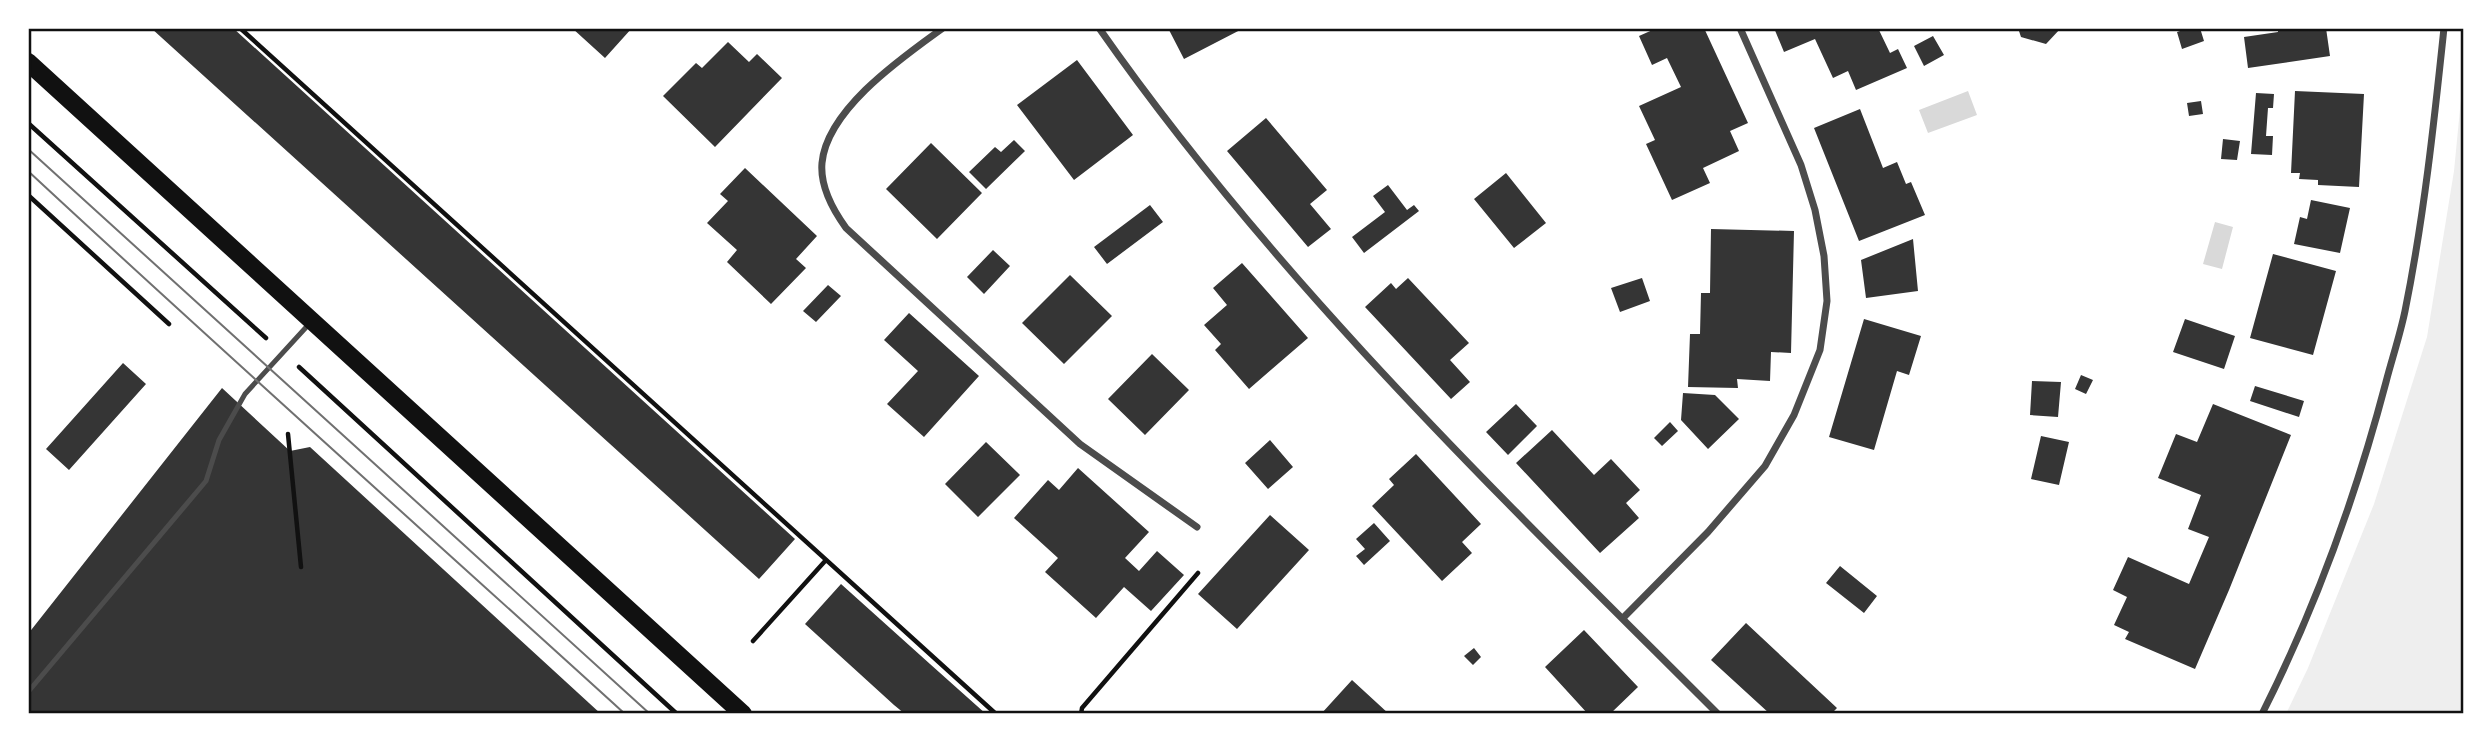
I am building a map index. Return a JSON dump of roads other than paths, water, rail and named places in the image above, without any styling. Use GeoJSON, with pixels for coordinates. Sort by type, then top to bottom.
{"type":"FeatureCollection","features":[{"type":"Feature","properties":{"kind":"main road"},"geometry":{"type":"LineString","coordinates":[[28,62],[743,714]]}},
{"type":"Feature","properties":{"kind":"street"},"geometry":{"type":"LineString","coordinates":[[943,28],[910,52],[863,94],[842,117],[827,141],[822,165],[832,209],[846,228],[1080,444],[1197,527]]}},
{"type":"Feature","properties":{"kind":"street"},"geometry":{"type":"LineString","coordinates":[[1099,28],[1189,150],[1268,247],[1472,466],[1718,714]]}},
{"type":"Feature","properties":{"kind":"street"},"geometry":{"type":"LineString","coordinates":[[1623,618],[1708,532],[1765,466],[1794,415],[1820,350],[1828,301],[1824,256],[1815,211],[1801,165],[1740,28]]}},
{"type":"Feature","properties":{"kind":"street"},"geometry":{"type":"LineString","coordinates":[[2262,714],[2285,669],[2332,553],[2373,433],[2404,313],[2426,199],[2444,28]]}},
{"type":"Feature","properties":{"kind":"lane"},"geometry":{"type":"LineString","coordinates":[[28,692],[206,481],[219,440],[245,394],[312,320]]}},
{"type":"Feature","properties":{"kind":"tram line"},"geometry":{"type":"LineString","coordinates":[[28,149],[650,714]]}},
{"type":"Feature","properties":{"kind":"tram line"},"geometry":{"type":"LineString","coordinates":[[28,171],[625,714]]}}]}
